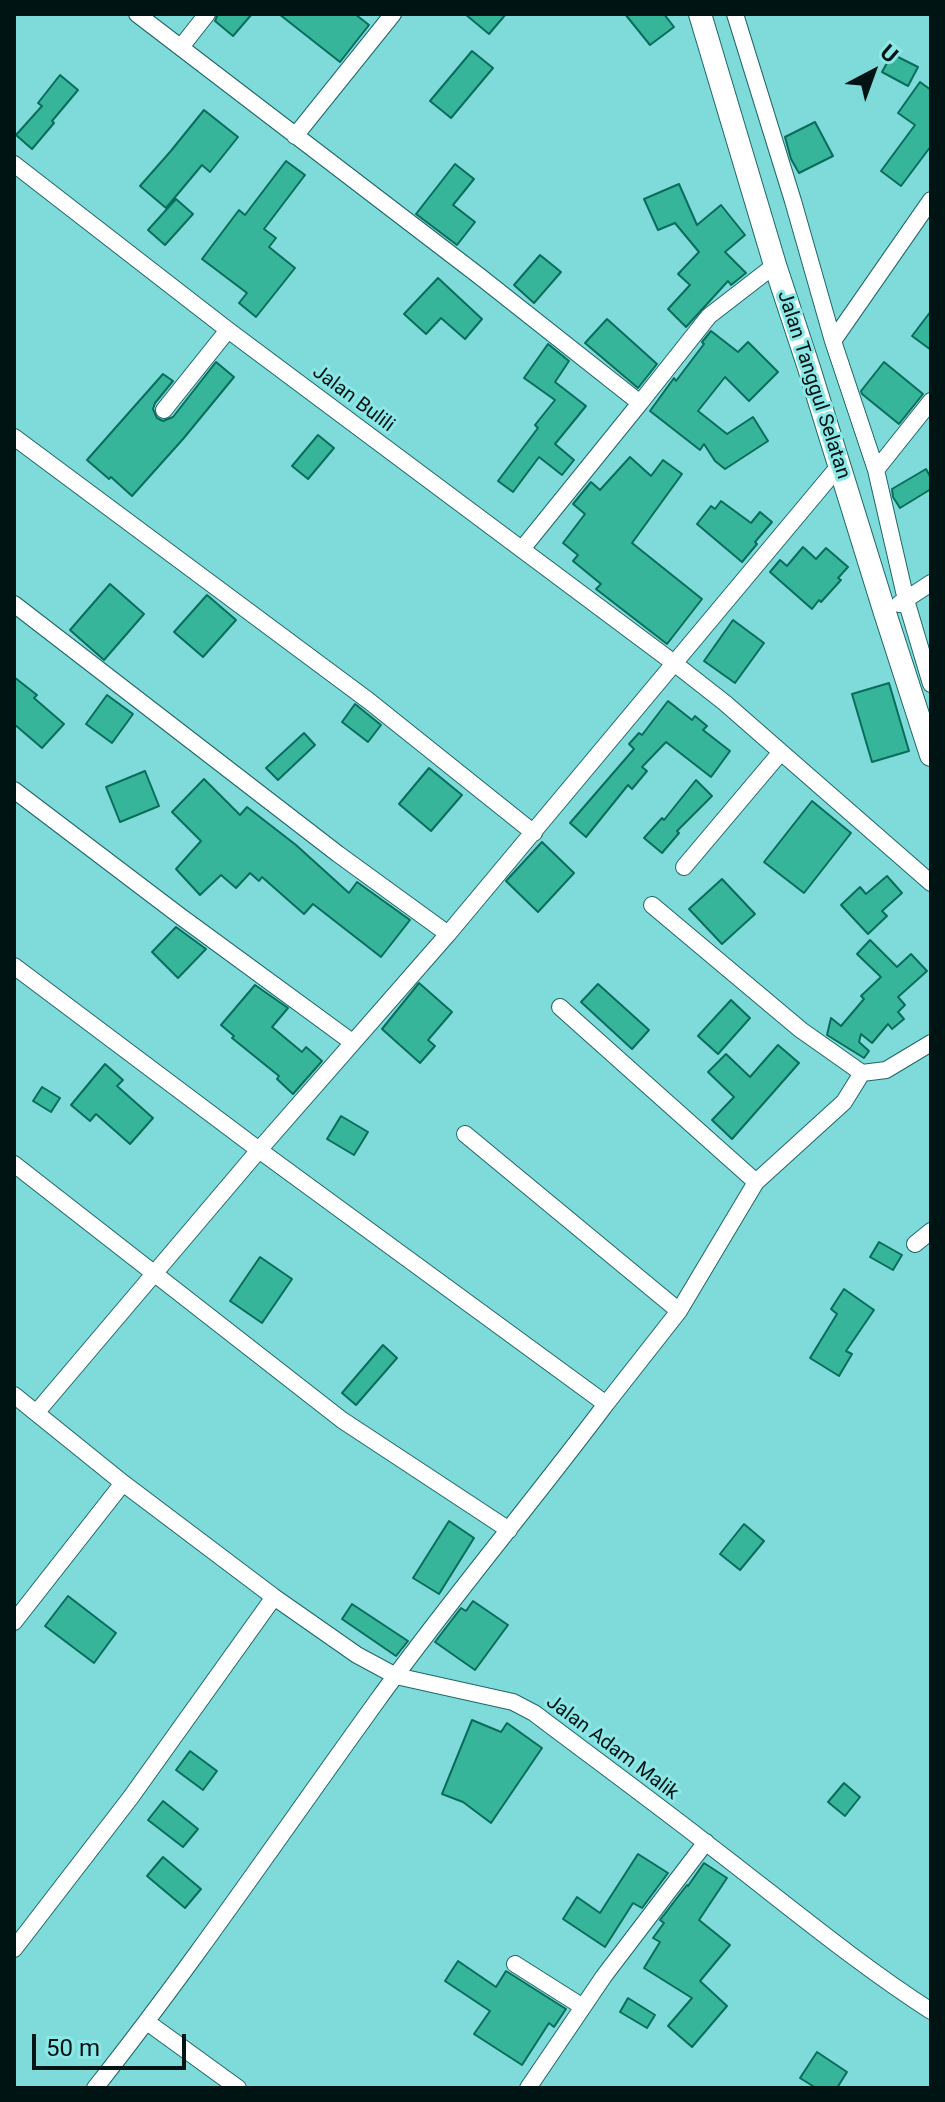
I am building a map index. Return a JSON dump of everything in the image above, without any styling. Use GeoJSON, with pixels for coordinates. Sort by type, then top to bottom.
{"type":"FeatureCollection","features":[{"type":"Feature","properties":{"kind":"street"},"geometry":{"type":"LineString","coordinates":[[137,14],[640,403]]}},
{"type":"Feature","properties":{"kind":"street"},"geometry":{"type":"LineString","coordinates":[[181,47],[207,14]]}},
{"type":"Feature","properties":{"kind":"street"},"geometry":{"type":"LineString","coordinates":[[295,136],[393,14]]}},
{"type":"Feature","properties":{"kind":"street","name":"Jalan Tanggul Selatan"},"geometry":{"type":"LineString","coordinates":[[700,14],[775,265],[931,755]]}},
{"type":"Feature","properties":{"kind":"street","name":"Jalan Tanggul Selatan"},"geometry":{"type":"LineString","coordinates":[[735,14],[833,341],[876,470],[906,600],[931,684]]}},
{"type":"Feature","properties":{"kind":"street","name":"Jalan Bulili"},"geometry":{"type":"LineString","coordinates":[[14,164],[228,330],[674,663],[725,703],[931,883]]}},
{"type":"Feature","properties":{"kind":"street"},"geometry":{"type":"LineString","coordinates":[[833,341],[931,200]]}},
{"type":"Feature","properties":{"kind":"street"},"geometry":{"type":"LineString","coordinates":[[522,549],[709,316],[775,265]]}},
{"type":"Feature","properties":{"kind":"street"},"geometry":{"type":"LineString","coordinates":[[164,410],[228,330]]}},
{"type":"Feature","properties":{"kind":"street"},"geometry":{"type":"LineString","coordinates":[[876,470],[931,401]]}},
{"type":"Feature","properties":{"kind":"street"},"geometry":{"type":"LineString","coordinates":[[14,437],[399,724],[534,833]]}},
{"type":"Feature","properties":{"kind":"street"},"geometry":{"type":"LineString","coordinates":[[36,1413],[534,833],[839,466]]}},
{"type":"Feature","properties":{"kind":"street"},"geometry":{"type":"LineString","coordinates":[[885,613],[931,583]]}},
{"type":"Feature","properties":{"kind":"street"},"geometry":{"type":"LineString","coordinates":[[14,604],[338,854],[448,934]]}},
{"type":"Feature","properties":{"kind":"street"},"geometry":{"type":"LineString","coordinates":[[684,867],[781,752]]}},
{"type":"Feature","properties":{"kind":"street"},"geometry":{"type":"LineString","coordinates":[[14,790],[352,1042]]}},
{"type":"Feature","properties":{"kind":"street"},"geometry":{"type":"LineString","coordinates":[[652,905],[801,1030],[862,1073],[886,1070],[931,1043]]}},
{"type":"Feature","properties":{"kind":"street"},"geometry":{"type":"LineString","coordinates":[[14,966],[606,1404]]}},
{"type":"Feature","properties":{"kind":"street"},"geometry":{"type":"LineString","coordinates":[[560,1007],[756,1182]]}},
{"type":"Feature","properties":{"kind":"street"},"geometry":{"type":"LineString","coordinates":[[95,2088],[147,2022],[396,1676],[679,1311],[756,1182],[844,1102],[862,1073]]}},
{"type":"Feature","properties":{"kind":"street"},"geometry":{"type":"LineString","coordinates":[[465,1134],[679,1311]]}},
{"type":"Feature","properties":{"kind":"street"},"geometry":{"type":"LineString","coordinates":[[14,1164],[342,1420],[509,1530]]}},
{"type":"Feature","properties":{"kind":"street"},"geometry":{"type":"LineString","coordinates":[[915,1244],[931,1231]]}},
{"type":"Feature","properties":{"kind":"street","name":"Jalan Adam Malik"},"geometry":{"type":"LineString","coordinates":[[14,1395],[123,1483],[274,1597],[357,1655],[396,1676],[513,1702],[534,1713],[706,1842],[793,1912],[931,2011]]}},
{"type":"Feature","properties":{"kind":"street"},"geometry":{"type":"LineString","coordinates":[[14,1622],[123,1483]]}},
{"type":"Feature","properties":{"kind":"street"},"geometry":{"type":"LineString","coordinates":[[14,1949],[131,1797],[274,1597]]}},
{"type":"Feature","properties":{"kind":"street"},"geometry":{"type":"LineString","coordinates":[[528,2088],[604,1976],[706,1842]]}},
{"type":"Feature","properties":{"kind":"street"},"geometry":{"type":"LineString","coordinates":[[515,1964],[583,2007]]}},
{"type":"Feature","properties":{"kind":"street"},"geometry":{"type":"LineString","coordinates":[[147,2022],[238,2088]]}},
{"type":"Feature","properties":{"kind":"building"},"geometry":{"type":"Polygon","coordinates":[[[218,14],[252,14],[233,36],[215,21],[218,14]]]}},
{"type":"Feature","properties":{"kind":"building"},"geometry":{"type":"Polygon","coordinates":[[[279,14],[355,14],[369,25],[340,62],[279,14]]]}},
{"type":"Feature","properties":{"kind":"building"},"geometry":{"type":"Polygon","coordinates":[[[465,14],[506,14],[489,34],[465,14]]]}},
{"type":"Feature","properties":{"kind":"building"},"geometry":{"type":"Polygon","coordinates":[[[625,14],[664,14],[674,27],[650,45],[625,14]]]}},
{"type":"Feature","properties":{"kind":"building"},"geometry":{"type":"Polygon","coordinates":[[[472,51],[493,68],[451,118],[430,101],[472,51]]]}},
{"type":"Feature","properties":{"kind":"building"},"geometry":{"type":"Polygon","coordinates":[[[892,54],[918,67],[908,86],[882,72],[892,54]]]}},
{"type":"Feature","properties":{"kind":"building"},"geometry":{"type":"Polygon","coordinates":[[[60,75],[78,90],[32,149],[16,135],[42,106],[38,103],[60,75]]]}},
{"type":"Feature","properties":{"kind":"building"},"geometry":{"type":"Polygon","coordinates":[[[920,82],[931,90],[931,146],[901,186],[881,171],[915,125],[898,113],[920,82]]]}},
{"type":"Feature","properties":{"kind":"building"},"geometry":{"type":"Polygon","coordinates":[[[204,110],[238,137],[210,172],[202,165],[166,208],[140,186],[204,110]]]}},
{"type":"Feature","properties":{"kind":"building"},"geometry":{"type":"Polygon","coordinates":[[[815,122],[833,156],[799,173],[785,137],[815,122]]]}},
{"type":"Feature","properties":{"kind":"building"},"geometry":{"type":"Polygon","coordinates":[[[286,161],[305,175],[264,229],[276,238],[269,247],[295,268],[256,317],[239,303],[247,293],[202,259],[239,210],[245,215],[286,161]]]}},
{"type":"Feature","properties":{"kind":"building"},"geometry":{"type":"Polygon","coordinates":[[[455,164],[474,179],[453,205],[475,222],[457,245],[416,214],[455,164]]]}},
{"type":"Feature","properties":{"kind":"building"},"geometry":{"type":"Polygon","coordinates":[[[679,184],[697,225],[721,205],[745,235],[725,252],[746,273],[731,285],[728,281],[686,327],[668,309],[690,285],[678,274],[699,252],[675,223],[658,230],[644,199],[679,184]]]}},
{"type":"Feature","properties":{"kind":"building"},"geometry":{"type":"Polygon","coordinates":[[[176,199],[193,214],[165,245],[148,230],[176,199]]]}},
{"type":"Feature","properties":{"kind":"building"},"geometry":{"type":"Polygon","coordinates":[[[540,255],[561,272],[534,303],[514,285],[540,255]]]}},
{"type":"Feature","properties":{"kind":"building"},"geometry":{"type":"Polygon","coordinates":[[[438,278],[482,319],[465,339],[441,318],[426,334],[404,314],[438,278]]]}},
{"type":"Feature","properties":{"kind":"building"},"geometry":{"type":"Polygon","coordinates":[[[931,311],[931,350],[912,336],[931,311]]]}},
{"type":"Feature","properties":{"kind":"building"},"geometry":{"type":"Polygon","coordinates":[[[607,319],[657,364],[638,388],[585,343],[607,319]]]}},
{"type":"Feature","properties":{"kind":"building"},"geometry":{"type":"Polygon","coordinates":[[[711,331],[738,352],[748,342],[778,372],[749,401],[725,377],[698,411],[727,434],[753,417],[768,441],[725,469],[715,461],[704,444],[700,450],[650,411],[674,378],[676,381],[711,331]]]}},
{"type":"Feature","properties":{"kind":"building"},"geometry":{"type":"Polygon","coordinates":[[[548,344],[569,361],[555,382],[586,406],[555,444],[574,460],[562,475],[539,457],[513,492],[498,481],[555,400],[524,378],[548,344]]]}},
{"type":"Feature","properties":{"kind":"building"},"geometry":{"type":"Polygon","coordinates":[[[216,362],[234,377],[132,496],[87,460],[163,374],[173,381],[153,409],[157,418],[163,421],[173,417],[216,362]]]}},
{"type":"Feature","properties":{"kind":"building"},"geometry":{"type":"Polygon","coordinates":[[[884,362],[923,394],[899,424],[861,391],[884,362]]]}},
{"type":"Feature","properties":{"kind":"building"},"geometry":{"type":"Polygon","coordinates":[[[318,435],[334,448],[308,479],[292,466],[318,435]]]}},
{"type":"Feature","properties":{"kind":"building"},"geometry":{"type":"Polygon","coordinates":[[[630,457],[651,476],[663,460],[682,474],[632,543],[702,599],[667,644],[596,589],[601,584],[573,561],[578,555],[563,543],[585,514],[573,504],[591,482],[600,490],[630,457]]]}},
{"type":"Feature","properties":{"kind":"building"},"geometry":{"type":"Polygon","coordinates":[[[926,469],[931,478],[931,489],[900,508],[892,489],[926,469]]]}},
{"type":"Feature","properties":{"kind":"building"},"geometry":{"type":"Polygon","coordinates":[[[721,501],[751,523],[760,512],[772,522],[742,562],[697,524],[711,506],[715,509],[721,501]]]}},
{"type":"Feature","properties":{"kind":"building"},"geometry":{"type":"Polygon","coordinates":[[[803,547],[816,559],[826,548],[848,567],[838,578],[841,580],[812,609],[770,572],[780,560],[787,566],[803,547]]]}},
{"type":"Feature","properties":{"kind":"building"},"geometry":{"type":"Polygon","coordinates":[[[110,584],[144,614],[104,660],[70,630],[110,584]]]}},
{"type":"Feature","properties":{"kind":"building"},"geometry":{"type":"Polygon","coordinates":[[[207,595],[236,620],[203,657],[174,632],[207,595]]]}},
{"type":"Feature","properties":{"kind":"building"},"geometry":{"type":"Polygon","coordinates":[[[733,620],[764,643],[735,683],[704,661],[733,620]]]}},
{"type":"Feature","properties":{"kind":"building"},"geometry":{"type":"Polygon","coordinates":[[[14,677],[37,695],[34,698],[64,724],[42,748],[14,724],[14,677]]]}},
{"type":"Feature","properties":{"kind":"building"},"geometry":{"type":"Polygon","coordinates":[[[889,683],[909,751],[872,762],[852,694],[889,683]]]}},
{"type":"Feature","properties":{"kind":"building"},"geometry":{"type":"Polygon","coordinates":[[[107,695],[133,714],[112,743],[86,724],[107,695]]]}},
{"type":"Feature","properties":{"kind":"building"},"geometry":{"type":"Polygon","coordinates":[[[668,701],[692,720],[695,716],[707,726],[703,730],[730,751],[711,777],[666,742],[642,767],[647,771],[632,789],[628,785],[586,837],[570,823],[634,749],[629,744],[639,733],[642,735],[668,701]]]}},
{"type":"Feature","properties":{"kind":"building"},"geometry":{"type":"Polygon","coordinates":[[[355,704],[381,725],[368,742],[342,722],[355,704]]]}},
{"type":"Feature","properties":{"kind":"building"},"geometry":{"type":"Polygon","coordinates":[[[304,733],[315,745],[278,780],[266,768],[304,733]]]}},
{"type":"Feature","properties":{"kind":"building"},"geometry":{"type":"Polygon","coordinates":[[[429,768],[462,795],[431,831],[399,804],[429,768]]]}},
{"type":"Feature","properties":{"kind":"building"},"geometry":{"type":"Polygon","coordinates":[[[145,771],[159,806],[120,822],[106,787],[145,771]]]}},
{"type":"Feature","properties":{"kind":"building"},"geometry":{"type":"Polygon","coordinates":[[[204,779],[240,815],[247,807],[296,845],[349,893],[357,882],[410,920],[381,957],[313,904],[304,914],[262,877],[259,881],[250,873],[236,888],[221,875],[200,895],[176,869],[201,841],[172,812],[204,779]]]}},
{"type":"Feature","properties":{"kind":"building"},"geometry":{"type":"Polygon","coordinates":[[[696,780],[712,796],[677,831],[679,833],[662,853],[644,838],[662,818],[664,820],[696,780]]]}},
{"type":"Feature","properties":{"kind":"building"},"geometry":{"type":"Polygon","coordinates":[[[812,801],[851,833],[804,893],[764,862],[812,801]]]}},
{"type":"Feature","properties":{"kind":"building"},"geometry":{"type":"Polygon","coordinates":[[[542,842],[574,873],[538,912],[506,881],[542,842]]]}},
{"type":"Feature","properties":{"kind":"building"},"geometry":{"type":"Polygon","coordinates":[[[887,876],[902,893],[882,911],[887,916],[868,934],[841,905],[860,887],[866,894],[887,876]]]}},
{"type":"Feature","properties":{"kind":"building"},"geometry":{"type":"Polygon","coordinates":[[[722,879],[755,914],[722,944],[689,909],[722,879]]]}},
{"type":"Feature","properties":{"kind":"building"},"geometry":{"type":"Polygon","coordinates":[[[176,927],[206,949],[178,978],[152,952],[176,927]]]}},
{"type":"Feature","properties":{"kind":"building"},"geometry":{"type":"Polygon","coordinates":[[[870,940],[897,967],[911,954],[927,971],[898,997],[905,1005],[898,1012],[904,1019],[892,1029],[888,1024],[872,1043],[861,1034],[859,1042],[869,1051],[864,1058],[827,1035],[831,1018],[841,1026],[864,999],[861,996],[881,977],[857,954],[870,940]]]}},
{"type":"Feature","properties":{"kind":"building"},"geometry":{"type":"Polygon","coordinates":[[[419,983],[452,1012],[428,1040],[435,1046],[420,1063],[382,1029],[419,983]]]}},
{"type":"Feature","properties":{"kind":"building"},"geometry":{"type":"Polygon","coordinates":[[[598,984],[649,1030],[632,1049],[581,1002],[598,984]]]}},
{"type":"Feature","properties":{"kind":"building"},"geometry":{"type":"Polygon","coordinates":[[[255,985],[288,1008],[272,1027],[302,1052],[306,1047],[322,1061],[293,1094],[277,1079],[279,1076],[232,1038],[234,1036],[221,1025],[255,985]]]}},
{"type":"Feature","properties":{"kind":"building"},"geometry":{"type":"Polygon","coordinates":[[[731,1000],[750,1018],[718,1054],[698,1036],[731,1000]]]}},
{"type":"Feature","properties":{"kind":"building"},"geometry":{"type":"Polygon","coordinates":[[[778,1045],[799,1063],[732,1139],[712,1120],[734,1097],[708,1072],[726,1054],[750,1077],[778,1045]]]}},
{"type":"Feature","properties":{"kind":"building"},"geometry":{"type":"Polygon","coordinates":[[[105,1064],[123,1080],[117,1086],[153,1118],[130,1144],[96,1114],[90,1121],[71,1105],[105,1064]]]}},
{"type":"Feature","properties":{"kind":"building"},"geometry":{"type":"Polygon","coordinates":[[[42,1087],[60,1098],[51,1112],[33,1101],[42,1087]]]}},
{"type":"Feature","properties":{"kind":"building"},"geometry":{"type":"Polygon","coordinates":[[[341,1116],[368,1132],[354,1155],[327,1139],[341,1116]]]}},
{"type":"Feature","properties":{"kind":"building"},"geometry":{"type":"Polygon","coordinates":[[[879,1242],[902,1255],[893,1270],[870,1257],[879,1242]]]}},
{"type":"Feature","properties":{"kind":"building"},"geometry":{"type":"Polygon","coordinates":[[[260,1257],[292,1279],[262,1323],[230,1301],[260,1257]]]}},
{"type":"Feature","properties":{"kind":"building"},"geometry":{"type":"Polygon","coordinates":[[[844,1289],[874,1310],[846,1351],[852,1354],[839,1376],[810,1358],[837,1314],[831,1309],[844,1289]]]}},
{"type":"Feature","properties":{"kind":"building"},"geometry":{"type":"Polygon","coordinates":[[[383,1345],[397,1358],[356,1405],[342,1393],[383,1345]]]}},
{"type":"Feature","properties":{"kind":"building"},"geometry":{"type":"Polygon","coordinates":[[[449,1521],[474,1538],[439,1594],[413,1578],[449,1521]]]}},
{"type":"Feature","properties":{"kind":"building"},"geometry":{"type":"Polygon","coordinates":[[[744,1524],[764,1541],[740,1570],[720,1554],[744,1524]]]}},
{"type":"Feature","properties":{"kind":"building"},"geometry":{"type":"Polygon","coordinates":[[[68,1596],[116,1633],[94,1663],[45,1626],[68,1596]]]}},
{"type":"Feature","properties":{"kind":"building"},"geometry":{"type":"Polygon","coordinates":[[[473,1601],[508,1625],[475,1670],[435,1642],[461,1608],[466,1611],[473,1601]]]}},
{"type":"Feature","properties":{"kind":"building"},"geometry":{"type":"Polygon","coordinates":[[[352,1604],[408,1641],[396,1656],[342,1619],[352,1604]]]}},
{"type":"Feature","properties":{"kind":"building"},"geometry":{"type":"Polygon","coordinates":[[[472,1720],[501,1732],[507,1723],[542,1748],[491,1823],[463,1802],[442,1794],[472,1720]]]}},
{"type":"Feature","properties":{"kind":"building"},"geometry":{"type":"Polygon","coordinates":[[[190,1751],[217,1771],[203,1790],[176,1770],[190,1751]]]}},
{"type":"Feature","properties":{"kind":"building"},"geometry":{"type":"Polygon","coordinates":[[[844,1783],[860,1797],[845,1816],[828,1802],[844,1783]]]}},
{"type":"Feature","properties":{"kind":"building"},"geometry":{"type":"Polygon","coordinates":[[[163,1801],[198,1829],[183,1847],[148,1820],[163,1801]]]}},
{"type":"Feature","properties":{"kind":"building"},"geometry":{"type":"Polygon","coordinates":[[[638,1854],[668,1873],[642,1908],[633,1903],[605,1947],[563,1919],[577,1897],[600,1913],[638,1854]]]}},
{"type":"Feature","properties":{"kind":"building"},"geometry":{"type":"Polygon","coordinates":[[[163,1857],[201,1889],[185,1908],[147,1876],[163,1857]]]}},
{"type":"Feature","properties":{"kind":"building"},"geometry":{"type":"Polygon","coordinates":[[[704,1863],[727,1878],[699,1920],[730,1945],[700,1981],[727,2006],[692,2047],[668,2026],[692,1998],[644,1968],[660,1942],[653,1938],[664,1923],[660,1920],[704,1863]]]}},
{"type":"Feature","properties":{"kind":"building"},"geometry":{"type":"Polygon","coordinates":[[[458,1961],[496,1987],[506,1971],[566,2009],[554,2027],[549,2023],[522,2065],[474,2034],[490,2011],[445,1981],[458,1961]]]}},
{"type":"Feature","properties":{"kind":"building"},"geometry":{"type":"Polygon","coordinates":[[[628,1998],[655,2015],[647,2028],[620,2012],[628,1998]]]}},
{"type":"Feature","properties":{"kind":"building"},"geometry":{"type":"Polygon","coordinates":[[[817,2052],[847,2072],[837,2088],[816,2088],[800,2078],[817,2052]]]}}]}
